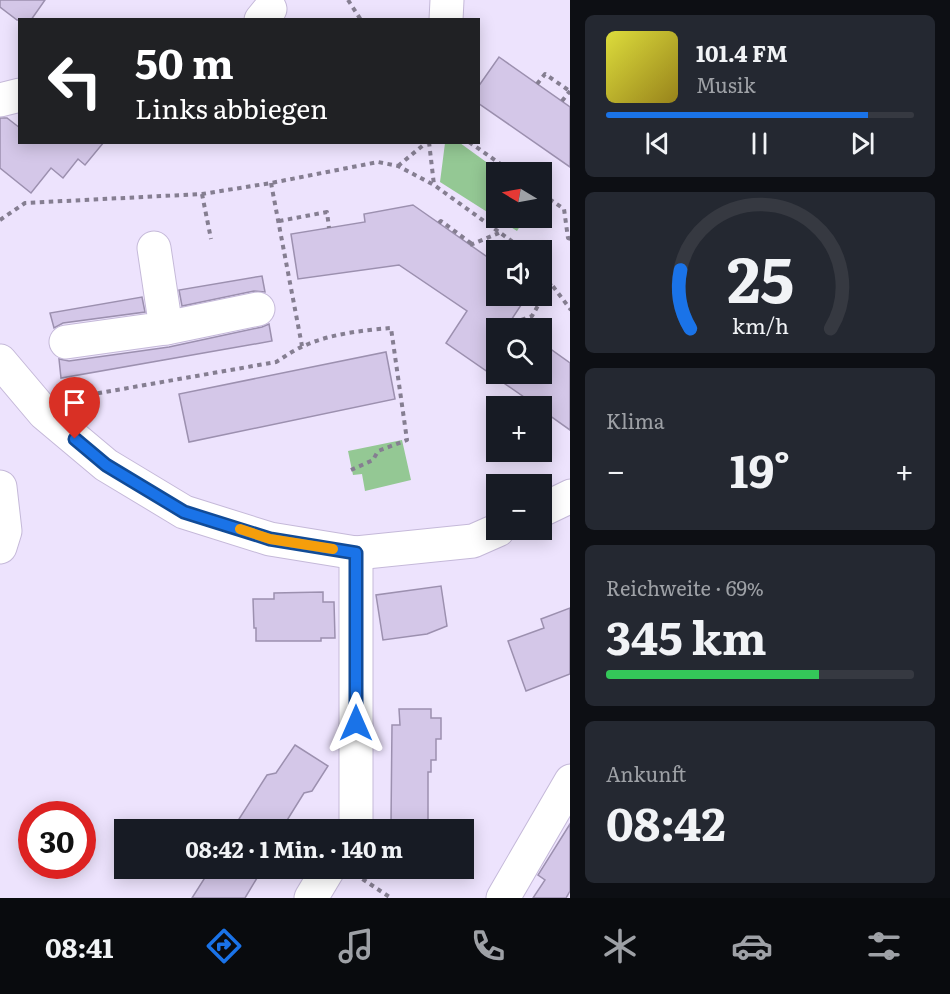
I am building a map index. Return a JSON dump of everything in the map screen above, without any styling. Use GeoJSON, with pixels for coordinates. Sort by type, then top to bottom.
{"type":"FeatureCollection","features":[{"type":"Feature","properties":{"kind":"street"},"geometry":{"type":"LineString","coordinates":[[446,18],[447,0]]}},
{"type":"Feature","properties":{"kind":"street"},"geometry":{"type":"LineString","coordinates":[[0,100],[18,96]]}},
{"type":"Feature","properties":{"kind":"street"},"geometry":{"type":"LineString","coordinates":[[146,259],[166,328]]}},
{"type":"Feature","properties":{"kind":"street"},"geometry":{"type":"LineString","coordinates":[[66,342],[166,328],[258,309]]}},
{"type":"Feature","properties":{"kind":"street"},"geometry":{"type":"LineString","coordinates":[[0,363],[44,413],[106,465],[184,512],[270,539],[356,553],[473,541],[486,535]]}},
{"type":"Feature","properties":{"kind":"street"},"geometry":{"type":"LineString","coordinates":[[0,487],[5,531],[0,547]]}},
{"type":"Feature","properties":{"kind":"street"},"geometry":{"type":"LineString","coordinates":[[552,505],[570,496]]}},
{"type":"Feature","properties":{"kind":"street"},"geometry":{"type":"LineString","coordinates":[[356,553],[356,819]]}},
{"type":"Feature","properties":{"kind":"street"},"geometry":{"type":"LineString","coordinates":[[503,898],[570,781]]}},
{"type":"Feature","properties":{"kind":"street"},"geometry":{"type":"LineString","coordinates":[[311,898],[322,879]]}},
{"type":"Feature","properties":{"kind":"path"},"geometry":{"type":"LineString","coordinates":[[348,0],[360,18]]}},
{"type":"Feature","properties":{"kind":"path"},"geometry":{"type":"LineString","coordinates":[[537,84],[545,74],[570,91],[562,101]]}},
{"type":"Feature","properties":{"kind":"path"},"geometry":{"type":"LineString","coordinates":[[398,166],[426,144]]}},
{"type":"Feature","properties":{"kind":"path"},"geometry":{"type":"LineString","coordinates":[[428,144],[434,185]]}},
{"type":"Feature","properties":{"kind":"path"},"geometry":{"type":"LineString","coordinates":[[472,144],[498,162]]}},
{"type":"Feature","properties":{"kind":"path"},"geometry":{"type":"LineString","coordinates":[[0,220],[25,203],[202,194],[378,162],[398,166],[434,185],[510,240]]}},
{"type":"Feature","properties":{"kind":"path"},"geometry":{"type":"LineString","coordinates":[[271,183],[302,346]]}},
{"type":"Feature","properties":{"kind":"path"},"geometry":{"type":"LineString","coordinates":[[202,194],[211,239]]}},
{"type":"Feature","properties":{"kind":"path"},"geometry":{"type":"LineString","coordinates":[[552,201],[564,209],[570,239]]}},
{"type":"Feature","properties":{"kind":"path"},"geometry":{"type":"LineString","coordinates":[[278,221],[327,212],[329,228]]}},
{"type":"Feature","properties":{"kind":"path"},"geometry":{"type":"LineString","coordinates":[[439,223],[441,221],[471,244],[500,233]]}},
{"type":"Feature","properties":{"kind":"path"},"geometry":{"type":"LineString","coordinates":[[552,286],[570,309]]}},
{"type":"Feature","properties":{"kind":"path"},"geometry":{"type":"LineString","coordinates":[[527,318],[532,316],[537,306]]}},
{"type":"Feature","properties":{"kind":"path"},"geometry":{"type":"LineString","coordinates":[[44,413],[67,399],[276,362],[316,340],[391,328],[407,440],[378,451],[373,460],[351,470]]}},
{"type":"Feature","properties":{"kind":"path"},"geometry":{"type":"LineString","coordinates":[[364,881],[391,898]]}},
{"type":"Feature","properties":{"kind":"green space"},"geometry":{"type":"Polygon","coordinates":[[[445,144],[461,144],[486,162],[486,212],[440,182],[445,144]]]}},
{"type":"Feature","properties":{"kind":"green space"},"geometry":{"type":"Polygon","coordinates":[[[402,440],[411,480],[365,491],[362,474],[353,475],[348,451],[402,440]]]}},
{"type":"Feature","properties":{"kind":"building"},"geometry":{"type":"Polygon","coordinates":[[[0,0],[45,0],[32,18],[18,18],[17,20],[0,7],[0,0]]]}},
{"type":"Feature","properties":{"kind":"building"},"geometry":{"type":"Polygon","coordinates":[[[499,57],[570,107],[570,167],[480,104],[480,84],[499,57]]]}},
{"type":"Feature","properties":{"kind":"building"},"geometry":{"type":"Polygon","coordinates":[[[0,118],[7,118],[18,126],[18,144],[102,144],[85,165],[78,159],[63,178],[51,168],[31,193],[0,168],[0,118]]]}},
{"type":"Feature","properties":{"kind":"building"},"geometry":{"type":"Polygon","coordinates":[[[413,205],[486,256],[486,306],[520,306],[513,318],[486,318],[486,371],[446,343],[467,311],[399,265],[298,279],[291,234],[365,222],[364,214],[413,205]]]}},
{"type":"Feature","properties":{"kind":"building"},"geometry":{"type":"Polygon","coordinates":[[[262,276],[265,292],[254,291],[182,306],[179,290],[262,276]]]}},
{"type":"Feature","properties":{"kind":"building"},"geometry":{"type":"Polygon","coordinates":[[[142,297],[145,312],[63,323],[54,328],[50,313],[142,297]]]}},
{"type":"Feature","properties":{"kind":"building"},"geometry":{"type":"Polygon","coordinates":[[[269,324],[272,341],[61,378],[59,359],[69,361],[169,347],[269,324]]]}},
{"type":"Feature","properties":{"kind":"building"},"geometry":{"type":"Polygon","coordinates":[[[552,350],[570,363],[570,430],[552,417],[552,396],[523,396],[505,384],[552,384],[552,350]]]}},
{"type":"Feature","properties":{"kind":"building"},"geometry":{"type":"Polygon","coordinates":[[[386,352],[395,399],[189,442],[179,394],[386,352]]]}},
{"type":"Feature","properties":{"kind":"building"},"geometry":{"type":"Polygon","coordinates":[[[441,586],[447,626],[427,634],[383,640],[376,595],[441,586]]]}},
{"type":"Feature","properties":{"kind":"building"},"geometry":{"type":"Polygon","coordinates":[[[323,592],[323,602],[334,602],[335,638],[321,638],[321,641],[256,641],[253,599],[274,599],[274,593],[323,592]]]}},
{"type":"Feature","properties":{"kind":"building"},"geometry":{"type":"Polygon","coordinates":[[[570,608],[570,674],[526,691],[508,641],[544,628],[541,619],[570,608]]]}},
{"type":"Feature","properties":{"kind":"building"},"geometry":{"type":"Polygon","coordinates":[[[399,709],[431,709],[431,718],[441,718],[441,739],[436,739],[436,760],[431,760],[431,772],[428,772],[428,819],[391,819],[392,725],[400,725],[399,709]]]}},
{"type":"Feature","properties":{"kind":"building"},"geometry":{"type":"Polygon","coordinates":[[[295,745],[328,766],[312,791],[304,793],[288,819],[239,819],[267,775],[276,773],[295,745]]]}},
{"type":"Feature","properties":{"kind":"building"},"geometry":{"type":"Polygon","coordinates":[[[570,824],[570,891],[566,898],[533,898],[545,880],[538,875],[570,824]]]}},
{"type":"Feature","properties":{"kind":"building"},"geometry":{"type":"Polygon","coordinates":[[[204,879],[256,879],[245,898],[192,898],[204,879]]]}},
{"type":"Feature","properties":{"kind":"slow traffic"},"geometry":{"type":"LineString","coordinates":[[240,529],[270,539],[333,549]]}},
{"type":"Feature","properties":{"kind":"route"},"geometry":{"type":"LineString","coordinates":[[75,439],[106,465],[184,512],[270,539],[356,553],[356,723]]}}]}
